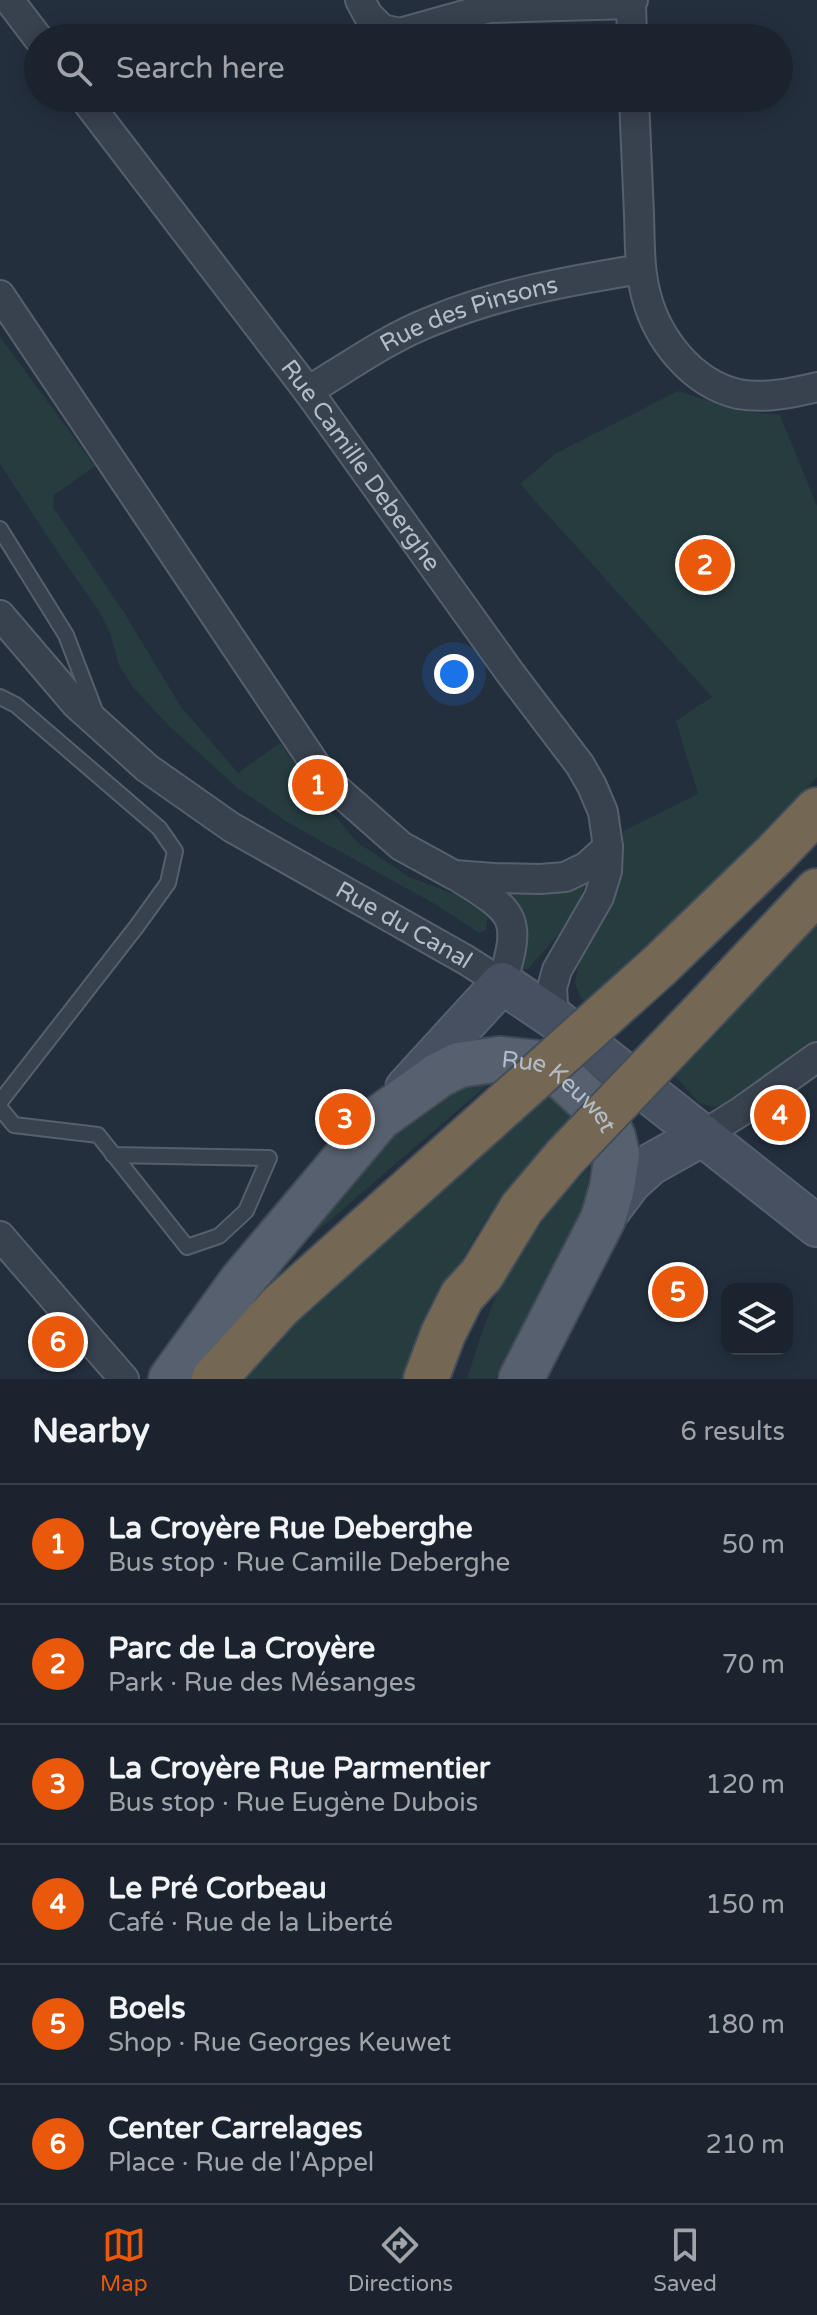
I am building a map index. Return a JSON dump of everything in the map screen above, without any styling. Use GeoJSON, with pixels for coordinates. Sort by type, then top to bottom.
{"type":"FeatureCollection","features":[{"type":"Feature","properties":{"kind":"highway"},"geometry":{"type":"LineString","coordinates":[[214,1379],[280,1306],[659,966],[817,810]]}},
{"type":"Feature","properties":{"kind":"highway"},"geometry":{"type":"LineString","coordinates":[[426,1379],[462,1296],[482,1274],[522,1208],[565,1157],[817,891]]}},
{"type":"Feature","properties":{"kind":"highway"},"geometry":{"type":"LineString","coordinates":[[449,1379],[482,1274]]}},
{"type":"Feature","properties":{"kind":"main road","name":"Rue Keuwet"},"geometry":{"type":"LineString","coordinates":[[171,1379],[241,1282],[379,1118],[439,1075],[459,1065],[500,1059],[539,1063],[558,1073],[601,1113],[613,1137],[617,1154],[603,1219],[521,1379]]}},
{"type":"Feature","properties":{"kind":"street"},"geometry":{"type":"LineString","coordinates":[[9,0],[27,24]]}},
{"type":"Feature","properties":{"kind":"street"},"geometry":{"type":"LineString","coordinates":[[360,0],[377,24]]}},
{"type":"Feature","properties":{"kind":"street"},"geometry":{"type":"LineString","coordinates":[[432,24],[489,8],[632,2],[632,24]]}},
{"type":"Feature","properties":{"kind":"street","name":"Rue Camille Deberghe"},"geometry":{"type":"LineString","coordinates":[[95,112],[308,391],[580,765],[592,786],[603,812],[608,847],[607,871],[599,897],[557,970],[552,988],[554,1018]]}},
{"type":"Feature","properties":{"kind":"street"},"geometry":{"type":"LineString","coordinates":[[635,112],[641,269],[645,293],[659,330],[671,349],[693,370],[716,385],[738,394],[774,395],[817,387]]}},
{"type":"Feature","properties":{"kind":"street","name":"Rue des Pinsons"},"geometry":{"type":"LineString","coordinates":[[308,391],[390,342],[453,313],[542,285],[641,269]]}},
{"type":"Feature","properties":{"kind":"street"},"geometry":{"type":"LineString","coordinates":[[0,295],[325,779],[401,846],[499,903],[511,920],[513,934],[502,983],[379,1118]]}},
{"type":"Feature","properties":{"kind":"street","name":"Rue du Canal"},"geometry":{"type":"LineString","coordinates":[[0,615],[76,704],[147,768],[231,827],[466,960],[554,1018],[817,1226]]}},
{"type":"Feature","properties":{"kind":"street"},"geometry":{"type":"LineString","coordinates":[[454,875],[565,877],[586,867],[608,847]]}},
{"type":"Feature","properties":{"kind":"street"},"geometry":{"type":"LineString","coordinates":[[603,1219],[630,1183],[651,1164],[740,1112],[817,1057]]}},
{"type":"Feature","properties":{"kind":"street"},"geometry":{"type":"LineString","coordinates":[[0,1236],[124,1379]]}},
{"type":"Feature","properties":{"kind":"lane"},"geometry":{"type":"LineString","coordinates":[[0,529],[66,635],[102,727]]}},
{"type":"Feature","properties":{"kind":"lane"},"geometry":{"type":"LineString","coordinates":[[0,697],[16,705],[159,828],[175,851],[168,883],[0,1102]]}},
{"type":"Feature","properties":{"kind":"lane"},"geometry":{"type":"LineString","coordinates":[[0,1108],[14,1125],[98,1135],[113,1155],[187,1247],[219,1236],[246,1211],[269,1158],[113,1155]]}},
{"type":"Feature","properties":{"kind":"green space"},"geometry":{"type":"Polygon","coordinates":[[[0,337],[95,466],[54,495],[53,507],[125,614],[181,707],[238,773],[280,743],[309,785],[357,842],[409,877],[454,894],[488,915],[486,930],[479,933],[435,904],[292,825],[239,789],[168,725],[133,687],[119,665],[110,633],[99,611],[0,464],[0,337]]]}},
{"type":"Feature","properties":{"kind":"green space"},"geometry":{"type":"Polygon","coordinates":[[[678,391],[740,411],[780,415],[817,506],[817,777],[758,841],[586,1004],[575,983],[579,963],[615,890],[623,831],[698,794],[676,721],[712,697],[520,484],[555,454],[678,391]]]}},
{"type":"Feature","properties":{"kind":"green space"},"geometry":{"type":"Polygon","coordinates":[[[591,869],[577,905],[558,935],[529,968],[520,971],[500,890],[591,869]]]}},
{"type":"Feature","properties":{"kind":"green space"},"geometry":{"type":"Polygon","coordinates":[[[817,914],[817,1044],[738,1102],[712,1107],[699,1103],[675,1076],[725,1024],[719,1018],[817,914]]]}},
{"type":"Feature","properties":{"kind":"green space"},"geometry":{"type":"Polygon","coordinates":[[[506,1069],[258,1282],[436,1086],[506,1069]]]}},
{"type":"Feature","properties":{"kind":"green space"},"geometry":{"type":"Polygon","coordinates":[[[558,1083],[584,1111],[510,1189],[476,1235],[445,1296],[411,1379],[234,1379],[252,1358],[558,1083]]]}},
{"type":"Feature","properties":{"kind":"green space"},"geometry":{"type":"Polygon","coordinates":[[[589,1168],[588,1209],[495,1379],[467,1379],[493,1303],[512,1266],[548,1215],[589,1168]]]}},
{"type":"Feature","properties":{"kind":"place","name":"Parc de La Croyère"},"geometry":{"type":"Point","coordinates":[705,565]}},
{"type":"Feature","properties":{"kind":"place","name":"La Croyère Rue Deberghe"},"geometry":{"type":"Point","coordinates":[318,785]}},
{"type":"Feature","properties":{"kind":"place","name":"Le Pré Corbeau"},"geometry":{"type":"Point","coordinates":[780,1115]}},
{"type":"Feature","properties":{"kind":"place","name":"La Croyère Rue Parmentier"},"geometry":{"type":"Point","coordinates":[345,1119]}},
{"type":"Feature","properties":{"kind":"place","name":"Boels"},"geometry":{"type":"Point","coordinates":[678,1292]}},
{"type":"Feature","properties":{"kind":"place","name":"Center Carrelages"},"geometry":{"type":"Point","coordinates":[58,1342]}}]}
